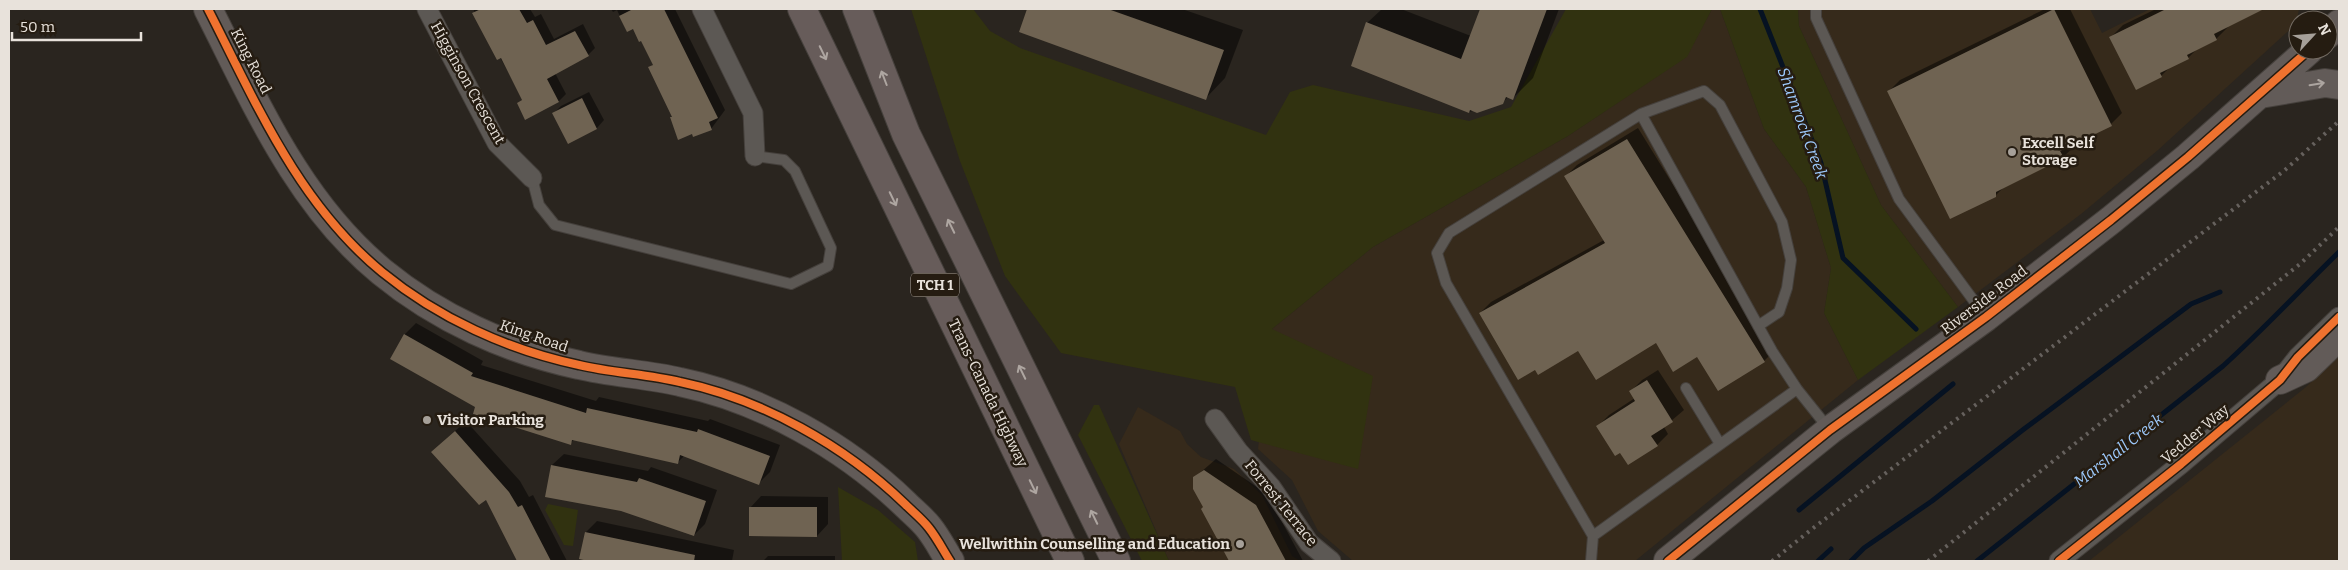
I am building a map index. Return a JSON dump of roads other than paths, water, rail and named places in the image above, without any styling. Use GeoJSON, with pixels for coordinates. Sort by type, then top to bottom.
{"type":"FeatureCollection","features":[{"type":"Feature","properties":{"kind":"highway","name":"Trans-Canada Highway"},"geometry":{"type":"LineString","coordinates":[[802,9],[1070,561]]}},
{"type":"Feature","properties":{"kind":"highway","name":"TCH 1"},"geometry":{"type":"LineString","coordinates":[[857,9],[906,134],[1116,561]]}},
{"type":"Feature","properties":{"kind":"street","name":"King Road"},"geometry":{"type":"LineString","coordinates":[[208,9],[269,128],[296,176],[322,211],[382,272],[458,321],[536,355],[580,366],[681,382],[728,396],[773,414],[855,462],[893,492],[928,527],[950,561]]}},
{"type":"Feature","properties":{"kind":"street","name":"Higginson Crescent"},"geometry":{"type":"LineString","coordinates":[[427,9],[498,143],[532,178]]}},
{"type":"Feature","properties":{"kind":"street"},"geometry":{"type":"LineString","coordinates":[[702,9],[753,114],[755,156]]}},
{"type":"Feature","properties":{"kind":"street","name":"Riverside Road"},"geometry":{"type":"LineString","coordinates":[[1668,561],[1830,430],[1986,317],[2111,220],[2298,60]]}},
{"type":"Feature","properties":{"kind":"street"},"geometry":{"type":"LineString","coordinates":[[2260,94],[2325,83],[2339,86]]}},
{"type":"Feature","properties":{"kind":"street","name":"Vedder Way"},"geometry":{"type":"LineString","coordinates":[[2059,561],[2181,464],[2280,380],[2298,357],[2339,318]]}},
{"type":"Feature","properties":{"kind":"street"},"geometry":{"type":"LineString","coordinates":[[2280,380],[2306,368],[2339,336]]}},
{"type":"Feature","properties":{"kind":"street","name":"Forrest Terrace"},"geometry":{"type":"LineString","coordinates":[[1215,418],[1238,451],[1271,486],[1309,543],[1331,561]]}},
{"type":"Feature","properties":{"kind":"lane"},"geometry":{"type":"LineString","coordinates":[[1816,9],[1816,18],[1900,199],[1986,317]]}},
{"type":"Feature","properties":{"kind":"lane"},"geometry":{"type":"LineString","coordinates":[[1591,561],[1593,536],[1446,283],[1437,253],[1449,233],[1641,114],[1704,91],[1720,105],[1782,222],[1791,260],[1787,288],[1779,312],[1758,326]]}},
{"type":"Feature","properties":{"kind":"lane"},"geometry":{"type":"LineString","coordinates":[[1641,114],[1758,326],[1797,389],[1830,430]]}},
{"type":"Feature","properties":{"kind":"lane"},"geometry":{"type":"LineString","coordinates":[[532,178],[539,205],[555,225],[792,284],[828,266],[831,248],[795,171],[784,160],[755,156]]}},
{"type":"Feature","properties":{"kind":"lane"},"geometry":{"type":"LineString","coordinates":[[1686,388],[1720,444]]}},
{"type":"Feature","properties":{"kind":"lane"},"geometry":{"type":"LineString","coordinates":[[1593,536],[1797,389]]}},
{"type":"Feature","properties":{"kind":"waterway","name":"Shamrock Creek"},"geometry":{"type":"LineString","coordinates":[[1760,9],[1821,163],[1843,258],[1916,329]]}},
{"type":"Feature","properties":{"kind":"waterway","name":"Marshall Creek"},"geometry":{"type":"LineString","coordinates":[[1977,561],[2223,366],[2339,252]]}},
{"type":"Feature","properties":{"kind":"waterway"},"geometry":{"type":"LineString","coordinates":[[1851,561],[1864,548],[1932,501],[2024,429],[2191,304],[2220,292]]}},
{"type":"Feature","properties":{"kind":"waterway"},"geometry":{"type":"LineString","coordinates":[[1799,510],[1953,384]]}},
{"type":"Feature","properties":{"kind":"waterway"},"geometry":{"type":"LineString","coordinates":[[1818,561],[1831,549]]}},
{"type":"Feature","properties":{"kind":"railway"},"geometry":{"type":"LineString","coordinates":[[1772,561],[2285,170],[2339,121]]}},
{"type":"Feature","properties":{"kind":"railway"},"geometry":{"type":"LineString","coordinates":[[1928,561],[2300,264],[2339,227]]}},
{"type":"Feature","properties":{"kind":"place","name":"Excell Self Storage"},"geometry":{"type":"Point","coordinates":[2012,152]}},
{"type":"Feature","properties":{"kind":"place","name":"Visitor Parking"},"geometry":{"type":"Point","coordinates":[427,420]}},
{"type":"Feature","properties":{"kind":"place","name":"Wellwithin Counselling and Education"},"geometry":{"type":"Point","coordinates":[1240,544]}}]}
